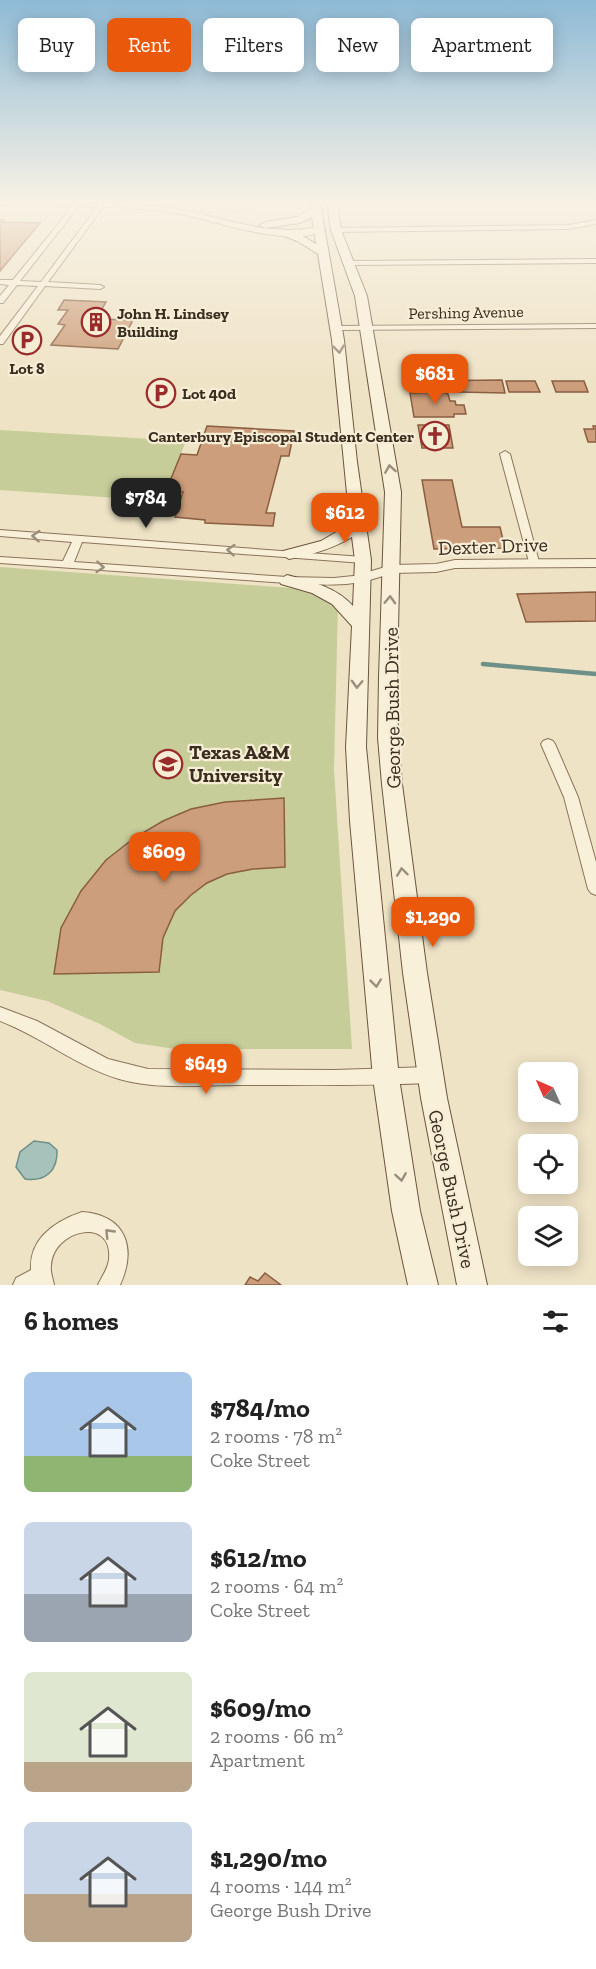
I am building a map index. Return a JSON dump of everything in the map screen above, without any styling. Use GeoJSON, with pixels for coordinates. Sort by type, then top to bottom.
{"type":"FeatureCollection","features":[{"type":"Feature","properties":{"kind":"main road","name":"George Bush Drive"},"geometry":{"type":"LineString","coordinates":[[325,263],[336,328],[363,560],[356,747],[361,821],[386,1078],[406,1211],[423,1285]]}},
{"type":"Feature","properties":{"kind":"main road","name":"George Bush Drive"},"geometry":{"type":"LineString","coordinates":[[350,263],[361,296],[393,492],[388,738],[403,882],[430,1075],[453,1208],[472,1285]]}},
{"type":"Feature","properties":{"kind":"main road"},"geometry":{"type":"LineString","coordinates":[[289,554],[316,549],[339,541],[360,525]]}},
{"type":"Feature","properties":{"kind":"main road"},"geometry":{"type":"LineString","coordinates":[[287,580],[318,589],[338,600],[361,626]]}},
{"type":"Feature","properties":{"kind":"street"},"geometry":{"type":"LineString","coordinates":[[0,302],[30,263]]}},
{"type":"Feature","properties":{"kind":"street"},"geometry":{"type":"LineString","coordinates":[[0,342],[58,263]]}},
{"type":"Feature","properties":{"kind":"street"},"geometry":{"type":"LineString","coordinates":[[350,263],[354,263]]}},
{"type":"Feature","properties":{"kind":"street"},"geometry":{"type":"LineString","coordinates":[[0,282],[100,287]]}},
{"type":"Feature","properties":{"kind":"street","name":"Pershing Avenue"},"geometry":{"type":"LineString","coordinates":[[336,328],[596,326]]}},
{"type":"Feature","properties":{"kind":"street"},"geometry":{"type":"LineString","coordinates":[[505,454],[534,562]]}},
{"type":"Feature","properties":{"kind":"street"},"geometry":{"type":"LineString","coordinates":[[0,533],[363,560],[393,569]]}},
{"type":"Feature","properties":{"kind":"street"},"geometry":{"type":"LineString","coordinates":[[67,565],[78,539]]}},
{"type":"Feature","properties":{"kind":"street"},"geometry":{"type":"LineString","coordinates":[[0,560],[287,580],[334,581],[363,578],[393,569]]}},
{"type":"Feature","properties":{"kind":"street","name":"Dexter Drive"},"geometry":{"type":"LineString","coordinates":[[393,569],[436,568],[455,564],[596,563]]}},
{"type":"Feature","properties":{"kind":"street"},"geometry":{"type":"LineString","coordinates":[[548,744],[571,797],[591,857],[596,889]]}},
{"type":"Feature","properties":{"kind":"street"},"geometry":{"type":"LineString","coordinates":[[0,1014],[42,1031],[107,1067],[139,1075],[175,1078],[386,1078],[430,1075]]}},
{"type":"Feature","properties":{"kind":"street"},"geometry":{"type":"LineString","coordinates":[[36,1282],[44,1250],[51,1238],[68,1226],[86,1221],[99,1223],[109,1230],[116,1240],[119,1252],[118,1265],[108,1285]]}},
{"type":"Feature","properties":{"kind":"green space"},"geometry":{"type":"Polygon","coordinates":[[[0,430],[186,441],[162,501],[0,490],[0,430]]]}},
{"type":"Feature","properties":{"kind":"green space"},"geometry":{"type":"Polygon","coordinates":[[[0,567],[305,589],[338,604],[334,770],[352,1049],[175,1049],[135,1043],[100,1024],[47,1001],[0,990],[0,567]]]}},
{"type":"Feature","properties":{"kind":"water"},"geometry":{"type":"Polygon","coordinates":[[[34,1141],[49,1143],[57,1150],[57,1157],[49,1174],[39,1179],[25,1179],[16,1167],[20,1152],[34,1141]]]}},
{"type":"Feature","properties":{"kind":"building"},"geometry":{"type":"Polygon","coordinates":[[[0,263],[7,263],[0,271],[0,263]]]}},
{"type":"Feature","properties":{"kind":"building","name":"John H. Lindsey Building"},"geometry":{"type":"Polygon","coordinates":[[[64,300],[106,302],[96,319],[133,320],[118,349],[51,345],[65,325],[58,324],[68,310],[58,310],[64,300]]]}},
{"type":"Feature","properties":{"kind":"building"},"geometry":{"type":"Polygon","coordinates":[[[502,380],[505,393],[410,391],[408,381],[502,380]]]}},
{"type":"Feature","properties":{"kind":"building"},"geometry":{"type":"Polygon","coordinates":[[[506,381],[535,381],[540,392],[509,392],[506,381]]]}},
{"type":"Feature","properties":{"kind":"building"},"geometry":{"type":"Polygon","coordinates":[[[552,381],[584,381],[588,392],[556,392],[552,381]]]}},
{"type":"Feature","properties":{"kind":"building"},"geometry":{"type":"Polygon","coordinates":[[[443,392],[448,394],[450,401],[455,401],[456,405],[464,405],[466,414],[454,414],[454,417],[414,417],[410,393],[443,392]]]}},
{"type":"Feature","properties":{"kind":"building","name":"Canterbury Episcopal Student Center"},"geometry":{"type":"Polygon","coordinates":[[[418,425],[449,425],[453,448],[422,448],[418,425]]]}},
{"type":"Feature","properties":{"kind":"building"},"geometry":{"type":"Polygon","coordinates":[[[207,426],[294,431],[289,456],[281,456],[266,513],[275,513],[273,526],[205,523],[205,520],[175,517],[183,492],[166,491],[181,454],[197,455],[207,426]]]}},
{"type":"Feature","properties":{"kind":"building"},"geometry":{"type":"Polygon","coordinates":[[[593,426],[596,426],[596,442],[588,442],[584,429],[594,429],[593,426]]]}},
{"type":"Feature","properties":{"kind":"building"},"geometry":{"type":"Polygon","coordinates":[[[422,480],[452,480],[462,527],[500,527],[505,548],[434,549],[422,480]]]}},
{"type":"Feature","properties":{"kind":"building"},"geometry":{"type":"Polygon","coordinates":[[[596,592],[596,621],[526,622],[517,594],[596,592]]]}},
{"type":"Feature","properties":{"kind":"building"},"geometry":{"type":"Polygon","coordinates":[[[284,798],[285,867],[253,869],[227,874],[207,883],[191,895],[175,911],[163,938],[159,972],[54,974],[61,928],[81,891],[106,860],[134,838],[163,821],[191,809],[225,802],[284,798]]]}},
{"type":"Feature","properties":{"kind":"building"},"geometry":{"type":"Polygon","coordinates":[[[265,1273],[281,1285],[245,1285],[250,1277],[258,1281],[265,1273]]]}},
{"type":"Feature","properties":{"kind":"waterway"},"geometry":{"type":"LineString","coordinates":[[483,664],[596,674]]}},
{"type":"Feature","properties":{"kind":"place","name":"John H. Lindsey Building"},"geometry":{"type":"Point","coordinates":[96,322]}},
{"type":"Feature","properties":{"kind":"place","name":"Lot 8"},"geometry":{"type":"Point","coordinates":[27,340]}},
{"type":"Feature","properties":{"kind":"place","name":"Lot 40d"},"geometry":{"type":"Point","coordinates":[161,393]}},
{"type":"Feature","properties":{"kind":"place","name":"Canterbury Episcopal Student Center"},"geometry":{"type":"Point","coordinates":[435,436]}},
{"type":"Feature","properties":{"kind":"place","name":"Texas A&M University"},"geometry":{"type":"Point","coordinates":[168,764]}}]}
